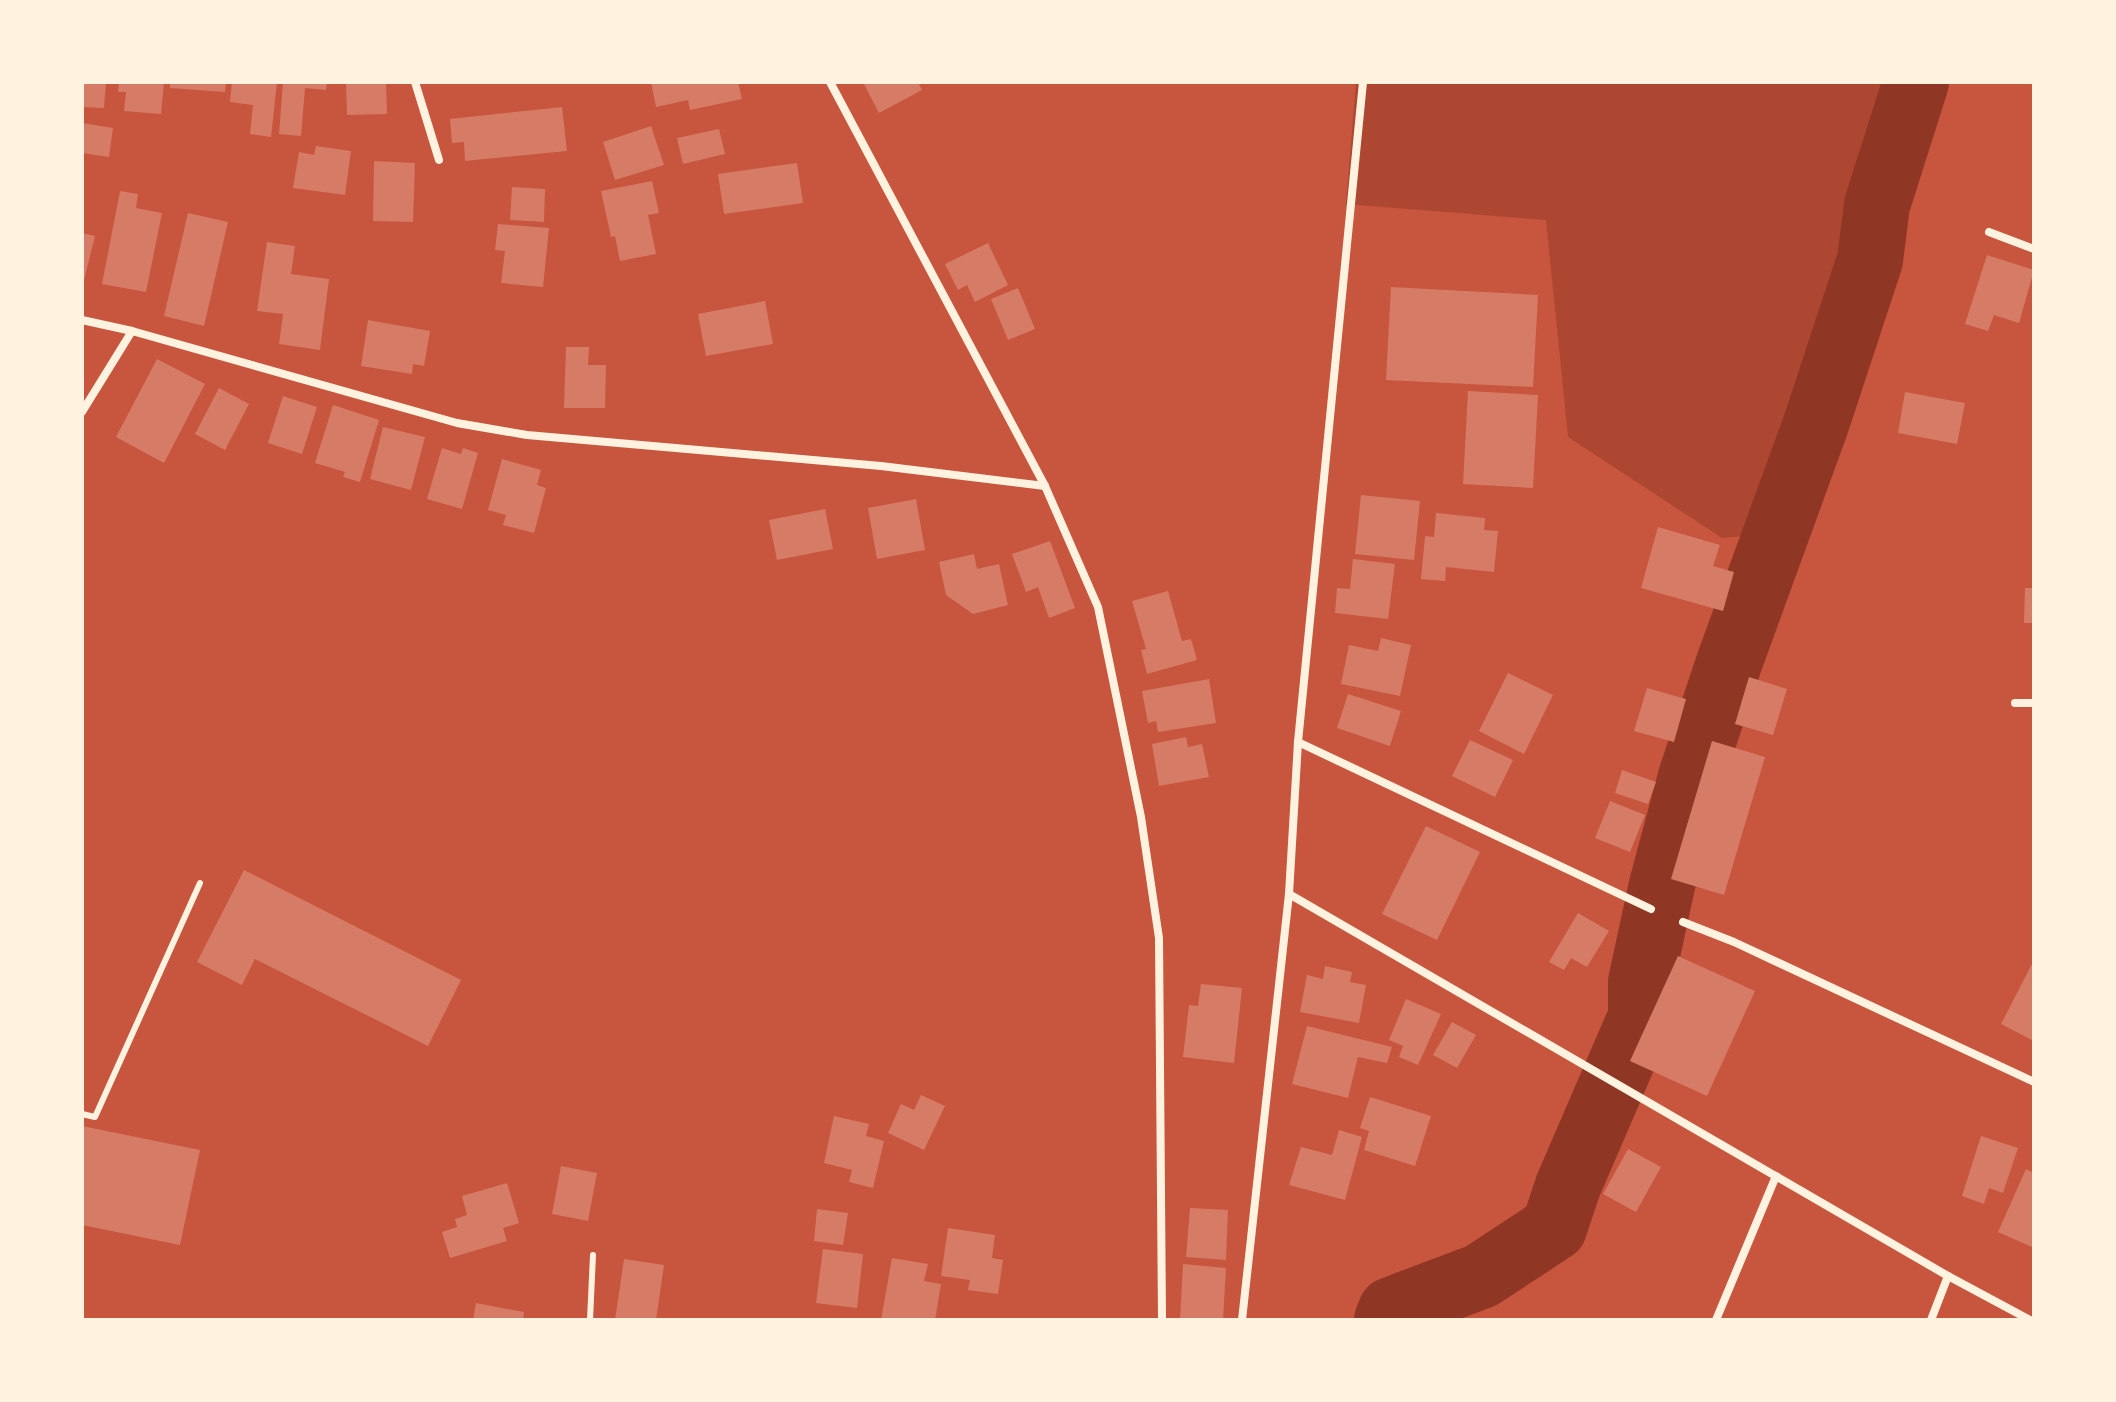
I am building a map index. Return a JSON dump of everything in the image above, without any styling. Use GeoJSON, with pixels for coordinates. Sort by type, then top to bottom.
{"type":"FeatureCollection","features":[{"type":"Feature","properties":{"kind":"street"},"geometry":{"type":"LineString","coordinates":[[415,82],[439,160]]}},
{"type":"Feature","properties":{"kind":"street"},"geometry":{"type":"LineString","coordinates":[[830,82],[1045,486],[1098,607],[1141,817],[1159,938],[1162,1320]]}},
{"type":"Feature","properties":{"kind":"street"},"geometry":{"type":"LineString","coordinates":[[1242,1320],[1289,894],[1298,742],[1363,82]]}},
{"type":"Feature","properties":{"kind":"street"},"geometry":{"type":"LineString","coordinates":[[1989,232],[2034,249]]}},
{"type":"Feature","properties":{"kind":"street"},"geometry":{"type":"LineString","coordinates":[[82,320],[132,331],[457,423],[527,435],[881,466],[1045,486]]}},
{"type":"Feature","properties":{"kind":"street"},"geometry":{"type":"LineString","coordinates":[[82,412],[132,331]]}},
{"type":"Feature","properties":{"kind":"street"},"geometry":{"type":"LineString","coordinates":[[2015,703],[2034,703]]}},
{"type":"Feature","properties":{"kind":"street"},"geometry":{"type":"LineString","coordinates":[[1298,742],[1651,909]]}},
{"type":"Feature","properties":{"kind":"street"},"geometry":{"type":"LineString","coordinates":[[1289,894],[1948,1276],[2030,1320]]}},
{"type":"Feature","properties":{"kind":"street"},"geometry":{"type":"LineString","coordinates":[[1683,922],[1734,942],[2034,1082]]}},
{"type":"Feature","properties":{"kind":"street"},"geometry":{"type":"LineString","coordinates":[[1716,1320],[1776,1176]]}},
{"type":"Feature","properties":{"kind":"street"},"geometry":{"type":"LineString","coordinates":[[1931,1320],[1948,1276]]}},
{"type":"Feature","properties":{"kind":"lane"},"geometry":{"type":"LineString","coordinates":[[82,1114],[95,1117],[200,883]]}},
{"type":"Feature","properties":{"kind":"lane"},"geometry":{"type":"LineString","coordinates":[[590,1320],[593,1255]]}},
{"type":"Feature","properties":{"kind":"shaded area"},"geometry":{"type":"Polygon","coordinates":[[[1356,82],[1945,82],[1806,530],[1722,538],[1568,437],[1546,220],[1346,204],[1356,82]]]}},
{"type":"Feature","properties":{"kind":"building"},"geometry":{"type":"Polygon","coordinates":[[[82,82],[106,82],[104,108],[82,107],[82,82]]]}},
{"type":"Feature","properties":{"kind":"building"},"geometry":{"type":"Polygon","coordinates":[[[119,82],[164,82],[161,114],[124,111],[126,92],[118,92],[119,82]]]}},
{"type":"Feature","properties":{"kind":"building"},"geometry":{"type":"Polygon","coordinates":[[[170,82],[226,82],[225,92],[170,88],[170,82]]]}},
{"type":"Feature","properties":{"kind":"building"},"geometry":{"type":"Polygon","coordinates":[[[232,82],[277,82],[271,137],[250,134],[253,105],[230,102],[232,82]]]}},
{"type":"Feature","properties":{"kind":"building"},"geometry":{"type":"Polygon","coordinates":[[[283,82],[327,82],[326,90],[305,88],[301,136],[279,134],[283,82]]]}},
{"type":"Feature","properties":{"kind":"building"},"geometry":{"type":"Polygon","coordinates":[[[346,82],[386,82],[387,114],[347,115],[346,82]]]}},
{"type":"Feature","properties":{"kind":"building"},"geometry":{"type":"Polygon","coordinates":[[[651,82],[738,82],[742,99],[690,110],[688,100],[656,107],[651,82]]]}},
{"type":"Feature","properties":{"kind":"building"},"geometry":{"type":"Polygon","coordinates":[[[863,82],[918,82],[922,90],[879,113],[863,82]]]}},
{"type":"Feature","properties":{"kind":"building"},"geometry":{"type":"Polygon","coordinates":[[[562,107],[567,151],[465,161],[464,142],[452,143],[450,119],[562,107]]]}},
{"type":"Feature","properties":{"kind":"building"},"geometry":{"type":"Polygon","coordinates":[[[82,123],[113,128],[109,157],[82,153],[82,123]]]}},
{"type":"Feature","properties":{"kind":"building"},"geometry":{"type":"Polygon","coordinates":[[[651,126],[664,165],[615,180],[603,142],[651,126]]]}},
{"type":"Feature","properties":{"kind":"building"},"geometry":{"type":"Polygon","coordinates":[[[719,129],[725,154],[683,164],[677,138],[719,129]]]}},
{"type":"Feature","properties":{"kind":"building"},"geometry":{"type":"Polygon","coordinates":[[[316,146],[351,151],[345,195],[293,188],[299,152],[314,155],[316,146]]]}},
{"type":"Feature","properties":{"kind":"building"},"geometry":{"type":"Polygon","coordinates":[[[374,161],[415,163],[413,222],[373,221],[374,161]]]}},
{"type":"Feature","properties":{"kind":"building"},"geometry":{"type":"Polygon","coordinates":[[[797,163],[803,203],[724,214],[718,174],[797,163]]]}},
{"type":"Feature","properties":{"kind":"building"},"geometry":{"type":"Polygon","coordinates":[[[652,181],[659,213],[648,215],[656,254],[620,261],[601,191],[652,181]]]}},
{"type":"Feature","properties":{"kind":"building"},"geometry":{"type":"Polygon","coordinates":[[[512,187],[545,189],[544,222],[510,220],[512,187]]]}},
{"type":"Feature","properties":{"kind":"building"},"geometry":{"type":"Polygon","coordinates":[[[120,191],[138,194],[136,208],[162,213],[146,292],[102,284],[120,191]]]}},
{"type":"Feature","properties":{"kind":"building"},"geometry":{"type":"Polygon","coordinates":[[[188,213],[228,222],[204,326],[164,316],[188,213]]]}},
{"type":"Feature","properties":{"kind":"building"},"geometry":{"type":"Polygon","coordinates":[[[498,224],[549,228],[543,287],[501,283],[505,251],[495,250],[498,224]]]}},
{"type":"Feature","properties":{"kind":"building"},"geometry":{"type":"Polygon","coordinates":[[[82,233],[95,236],[83,284],[82,284],[82,233]]]}},
{"type":"Feature","properties":{"kind":"building"},"geometry":{"type":"Polygon","coordinates":[[[267,242],[295,246],[291,274],[329,279],[320,350],[279,344],[283,314],[257,311],[267,242]]]}},
{"type":"Feature","properties":{"kind":"building"},"geometry":{"type":"Polygon","coordinates":[[[988,243],[1008,285],[975,302],[967,285],[958,290],[945,264],[988,243]]]}},
{"type":"Feature","properties":{"kind":"building"},"geometry":{"type":"Polygon","coordinates":[[[1987,255],[2034,270],[2019,323],[1994,315],[1988,331],[1965,324],[1987,255]]]}},
{"type":"Feature","properties":{"kind":"building"},"geometry":{"type":"Polygon","coordinates":[[[1391,287],[1538,295],[1533,387],[1386,380],[1391,287]]]}},
{"type":"Feature","properties":{"kind":"building"},"geometry":{"type":"Polygon","coordinates":[[[1018,288],[1035,329],[1008,340],[991,299],[1018,288]]]}},
{"type":"Feature","properties":{"kind":"building"},"geometry":{"type":"Polygon","coordinates":[[[765,301],[773,344],[706,356],[698,314],[765,301]]]}},
{"type":"Feature","properties":{"kind":"building"},"geometry":{"type":"Polygon","coordinates":[[[368,320],[430,331],[424,366],[413,364],[412,374],[361,366],[368,320]]]}},
{"type":"Feature","properties":{"kind":"building"},"geometry":{"type":"Polygon","coordinates":[[[566,347],[589,347],[588,365],[606,365],[605,408],[564,408],[566,347]]]}},
{"type":"Feature","properties":{"kind":"building"},"geometry":{"type":"Polygon","coordinates":[[[157,359],[205,384],[164,463],[116,437],[157,359]]]}},
{"type":"Feature","properties":{"kind":"building"},"geometry":{"type":"Polygon","coordinates":[[[219,388],[249,404],[225,450],[195,434],[219,388]]]}},
{"type":"Feature","properties":{"kind":"building"},"geometry":{"type":"Polygon","coordinates":[[[1468,391],[1538,395],[1533,488],[1463,484],[1468,391]]]}},
{"type":"Feature","properties":{"kind":"building"},"geometry":{"type":"Polygon","coordinates":[[[1905,392],[1965,403],[1957,444],[1898,433],[1905,392]]]}},
{"type":"Feature","properties":{"kind":"building"},"geometry":{"type":"Polygon","coordinates":[[[283,396],[317,407],[302,454],[268,443],[283,396]]]}},
{"type":"Feature","properties":{"kind":"building"},"geometry":{"type":"Polygon","coordinates":[[[333,405],[379,420],[360,482],[343,477],[345,472],[315,463],[333,405]]]}},
{"type":"Feature","properties":{"kind":"building"},"geometry":{"type":"Polygon","coordinates":[[[383,427],[425,437],[411,490],[370,479],[383,427]]]}},
{"type":"Feature","properties":{"kind":"building"},"geometry":{"type":"Polygon","coordinates":[[[442,448],[461,454],[463,448],[478,453],[462,509],[427,499],[442,448]]]}},
{"type":"Feature","properties":{"kind":"building"},"geometry":{"type":"Polygon","coordinates":[[[502,459],[541,470],[537,485],[546,488],[534,533],[503,525],[506,515],[488,510],[502,459]]]}},
{"type":"Feature","properties":{"kind":"building"},"geometry":{"type":"Polygon","coordinates":[[[1361,495],[1420,501],[1414,560],[1355,554],[1361,495]]]}},
{"type":"Feature","properties":{"kind":"building"},"geometry":{"type":"Polygon","coordinates":[[[916,499],[925,550],[877,559],[868,508],[916,499]]]}},
{"type":"Feature","properties":{"kind":"building"},"geometry":{"type":"Polygon","coordinates":[[[825,509],[833,549],[777,560],[769,520],[825,509]]]}},
{"type":"Feature","properties":{"kind":"building"},"geometry":{"type":"Polygon","coordinates":[[[1436,513],[1485,518],[1484,530],[1498,531],[1494,572],[1446,567],[1445,581],[1421,579],[1425,536],[1434,537],[1436,513]]]}},
{"type":"Feature","properties":{"kind":"building"},"geometry":{"type":"Polygon","coordinates":[[[1658,527],[1720,545],[1713,566],[1734,572],[1723,611],[1641,588],[1658,527]]]}},
{"type":"Feature","properties":{"kind":"building"},"geometry":{"type":"Polygon","coordinates":[[[1050,541],[1075,608],[1049,618],[1038,587],[1026,592],[1012,554],[1050,541]]]}},
{"type":"Feature","properties":{"kind":"building"},"geometry":{"type":"Polygon","coordinates":[[[974,554],[977,569],[999,564],[1008,605],[973,614],[946,595],[939,562],[974,554]]]}},
{"type":"Feature","properties":{"kind":"building"},"geometry":{"type":"Polygon","coordinates":[[[1353,559],[1395,564],[1388,619],[1335,613],[1337,588],[1350,589],[1353,559]]]}},
{"type":"Feature","properties":{"kind":"building"},"geometry":{"type":"Polygon","coordinates":[[[2025,588],[2034,588],[2034,623],[2024,623],[2025,588]]]}},
{"type":"Feature","properties":{"kind":"building"},"geometry":{"type":"Polygon","coordinates":[[[1168,591],[1182,641],[1191,639],[1197,660],[1147,674],[1141,650],[1146,649],[1132,601],[1168,591]]]}},
{"type":"Feature","properties":{"kind":"building"},"geometry":{"type":"Polygon","coordinates":[[[1381,638],[1411,645],[1400,696],[1341,684],[1349,645],[1378,651],[1381,638]]]}},
{"type":"Feature","properties":{"kind":"building"},"geometry":{"type":"Polygon","coordinates":[[[1508,673],[1553,695],[1524,754],[1479,731],[1508,673]]]}},
{"type":"Feature","properties":{"kind":"building"},"geometry":{"type":"Polygon","coordinates":[[[1749,677],[1787,689],[1773,735],[1735,724],[1749,677]]]}},
{"type":"Feature","properties":{"kind":"building"},"geometry":{"type":"Polygon","coordinates":[[[1209,679],[1216,723],[1158,732],[1156,721],[1148,723],[1142,691],[1209,679]]]}},
{"type":"Feature","properties":{"kind":"building"},"geometry":{"type":"Polygon","coordinates":[[[1647,688],[1686,699],[1674,742],[1634,731],[1647,688]]]}},
{"type":"Feature","properties":{"kind":"building"},"geometry":{"type":"Polygon","coordinates":[[[1348,694],[1401,711],[1390,746],[1337,728],[1348,694]]]}},
{"type":"Feature","properties":{"kind":"building"},"geometry":{"type":"Polygon","coordinates":[[[1186,737],[1188,747],[1202,744],[1209,777],[1159,786],[1152,744],[1186,737]]]}},
{"type":"Feature","properties":{"kind":"building"},"geometry":{"type":"Polygon","coordinates":[[[1470,740],[1513,760],[1495,797],[1452,776],[1470,740]]]}},
{"type":"Feature","properties":{"kind":"building"},"geometry":{"type":"Polygon","coordinates":[[[1712,741],[1765,757],[1724,895],[1671,879],[1712,741]]]}},
{"type":"Feature","properties":{"kind":"building"},"geometry":{"type":"Polygon","coordinates":[[[1622,770],[1656,782],[1648,804],[1615,793],[1622,770]]]}},
{"type":"Feature","properties":{"kind":"building"},"geometry":{"type":"Polygon","coordinates":[[[1610,801],[1645,815],[1630,852],[1595,838],[1610,801]]]}},
{"type":"Feature","properties":{"kind":"building"},"geometry":{"type":"Polygon","coordinates":[[[1426,826],[1480,852],[1437,940],[1382,914],[1426,826]]]}},
{"type":"Feature","properties":{"kind":"building"},"geometry":{"type":"Polygon","coordinates":[[[244,870],[461,980],[428,1046],[255,959],[242,985],[197,962],[244,870]]]}},
{"type":"Feature","properties":{"kind":"building"},"geometry":{"type":"Polygon","coordinates":[[[1578,913],[1609,931],[1587,967],[1571,958],[1564,970],[1549,962],[1578,913]]]}},
{"type":"Feature","properties":{"kind":"building"},"geometry":{"type":"Polygon","coordinates":[[[1678,956],[1755,991],[1707,1096],[1630,1061],[1678,956]]]}},
{"type":"Feature","properties":{"kind":"building"},"geometry":{"type":"Polygon","coordinates":[[[2034,960],[2034,1041],[2001,1024],[2034,960]]]}},
{"type":"Feature","properties":{"kind":"building"},"geometry":{"type":"Polygon","coordinates":[[[1325,966],[1352,972],[1350,982],[1366,985],[1359,1023],[1300,1012],[1307,975],[1323,979],[1325,966]]]}},
{"type":"Feature","properties":{"kind":"building"},"geometry":{"type":"Polygon","coordinates":[[[1201,984],[1242,988],[1234,1063],[1183,1057],[1189,1005],[1198,1006],[1201,984]]]}},
{"type":"Feature","properties":{"kind":"building"},"geometry":{"type":"Polygon","coordinates":[[[1406,999],[1441,1014],[1418,1065],[1399,1057],[1403,1046],[1389,1040],[1406,999]]]}},
{"type":"Feature","properties":{"kind":"building"},"geometry":{"type":"Polygon","coordinates":[[[1452,1022],[1476,1035],[1457,1068],[1433,1055],[1452,1022]]]}},
{"type":"Feature","properties":{"kind":"building"},"geometry":{"type":"Polygon","coordinates":[[[1307,1026],[1392,1047],[1387,1063],[1358,1057],[1348,1098],[1292,1084],[1307,1026]]]}},
{"type":"Feature","properties":{"kind":"building"},"geometry":{"type":"Polygon","coordinates":[[[921,1095],[945,1106],[924,1150],[888,1133],[901,1104],[914,1110],[921,1095]]]}},
{"type":"Feature","properties":{"kind":"building"},"geometry":{"type":"Polygon","coordinates":[[[1370,1097],[1431,1116],[1415,1166],[1364,1150],[1369,1131],[1360,1128],[1370,1097]]]}},
{"type":"Feature","properties":{"kind":"building"},"geometry":{"type":"Polygon","coordinates":[[[834,1116],[869,1124],[866,1136],[884,1141],[873,1188],[849,1182],[852,1170],[824,1163],[834,1116]]]}},
{"type":"Feature","properties":{"kind":"building"},"geometry":{"type":"Polygon","coordinates":[[[82,1126],[200,1150],[180,1245],[82,1225],[82,1126]]]}},
{"type":"Feature","properties":{"kind":"building"},"geometry":{"type":"Polygon","coordinates":[[[1339,1130],[1362,1137],[1345,1200],[1289,1185],[1301,1147],[1332,1155],[1339,1130]]]}},
{"type":"Feature","properties":{"kind":"building"},"geometry":{"type":"Polygon","coordinates":[[[1981,1136],[2018,1148],[2003,1193],[1989,1188],[1984,1204],[1962,1196],[1981,1136]]]}},
{"type":"Feature","properties":{"kind":"building"},"geometry":{"type":"Polygon","coordinates":[[[1628,1149],[1661,1167],[1636,1212],[1603,1194],[1628,1149]]]}},
{"type":"Feature","properties":{"kind":"building"},"geometry":{"type":"Polygon","coordinates":[[[561,1166],[597,1173],[588,1221],[552,1214],[561,1166]]]}},
{"type":"Feature","properties":{"kind":"building"},"geometry":{"type":"Polygon","coordinates":[[[2026,1169],[2034,1173],[2034,1248],[1998,1232],[2026,1169]]]}},
{"type":"Feature","properties":{"kind":"building"},"geometry":{"type":"Polygon","coordinates":[[[507,1183],[519,1223],[503,1228],[507,1241],[450,1258],[442,1232],[457,1227],[455,1219],[467,1215],[462,1196],[507,1183]]]}},
{"type":"Feature","properties":{"kind":"building"},"geometry":{"type":"Polygon","coordinates":[[[1190,1208],[1228,1210],[1226,1260],[1186,1257],[1190,1208]]]}},
{"type":"Feature","properties":{"kind":"building"},"geometry":{"type":"Polygon","coordinates":[[[817,1209],[848,1213],[843,1245],[814,1241],[817,1209]]]}},
{"type":"Feature","properties":{"kind":"building"},"geometry":{"type":"Polygon","coordinates":[[[948,1228],[995,1235],[992,1258],[1003,1260],[998,1294],[968,1290],[970,1280],[941,1276],[948,1228]]]}},
{"type":"Feature","properties":{"kind":"building"},"geometry":{"type":"Polygon","coordinates":[[[823,1249],[863,1254],[857,1308],[816,1303],[823,1249]]]}},
{"type":"Feature","properties":{"kind":"building"},"geometry":{"type":"Polygon","coordinates":[[[892,1258],[928,1264],[924,1281],[941,1284],[935,1320],[881,1320],[892,1258]]]}},
{"type":"Feature","properties":{"kind":"building"},"geometry":{"type":"Polygon","coordinates":[[[624,1259],[664,1265],[656,1320],[615,1320],[624,1259]]]}},
{"type":"Feature","properties":{"kind":"building"},"geometry":{"type":"Polygon","coordinates":[[[1183,1264],[1226,1268],[1223,1320],[1180,1320],[1183,1264]]]}},
{"type":"Feature","properties":{"kind":"building"},"geometry":{"type":"Polygon","coordinates":[[[476,1303],[524,1312],[523,1320],[473,1320],[476,1303]]]}},
{"type":"Feature","properties":{"kind":"waterway"},"geometry":{"type":"LineString","coordinates":[[1387,1320],[1391,1310],[1481,1276],[1554,1228],[1568,1186],[1641,1017],[1641,982],[1662,885],[1691,777],[1816,424],[1870,260],[1877,205],[1916,82]]}}]}
